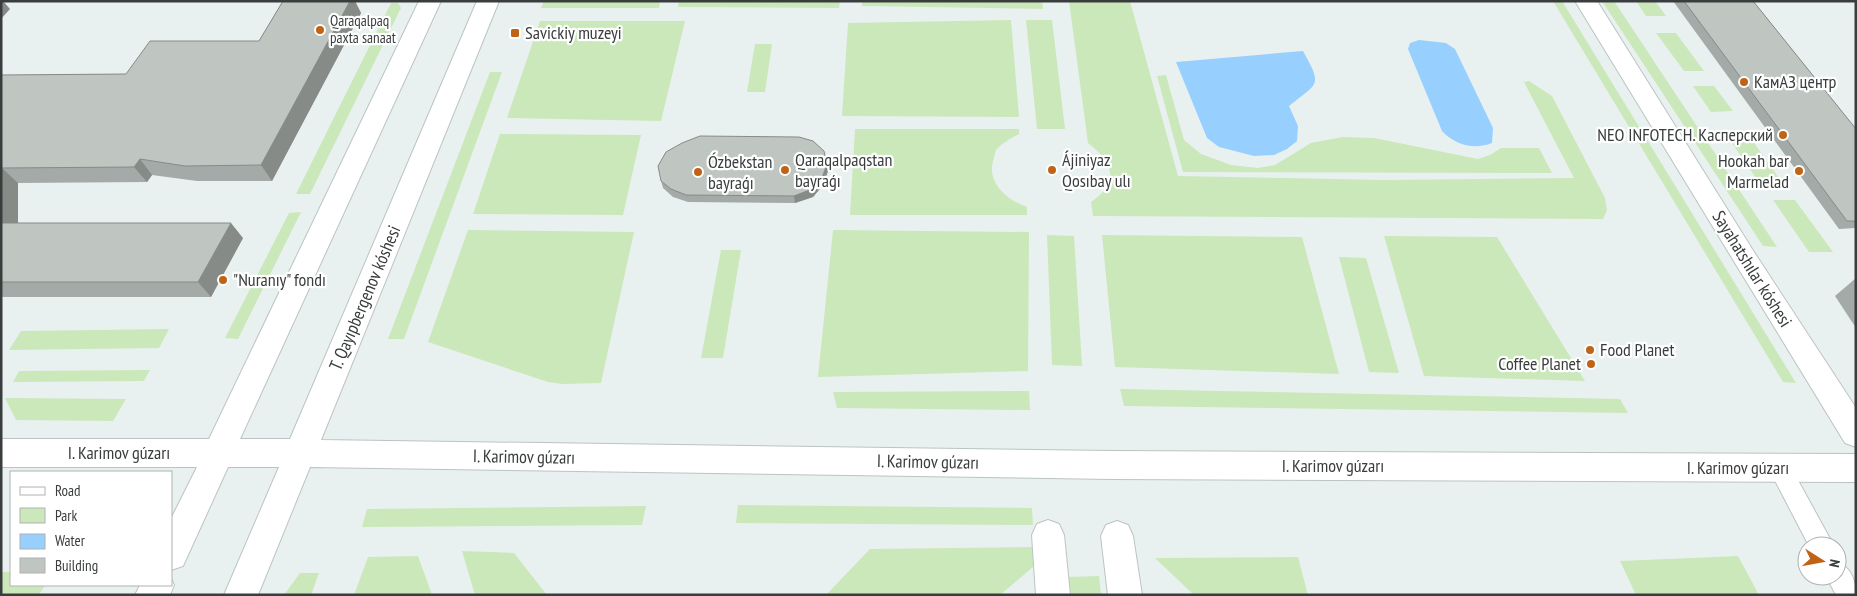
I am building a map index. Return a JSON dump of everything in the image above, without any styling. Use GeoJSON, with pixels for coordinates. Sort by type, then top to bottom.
{"type":"FeatureCollection","features":[{"type":"Feature","properties":{"kind":"main road"},"geometry":{"type":"LineString","coordinates":[[172,553],[218,452],[320,241],[430,1]]}},
{"type":"Feature","properties":{"kind":"main road","name":"T. Qayıpbergenov kóshesi"},"geometry":{"type":"LineString","coordinates":[[241,595],[488,1]]}},
{"type":"Feature","properties":{"kind":"main road","name":"Sayahatshılar kóshesi"},"geometry":{"type":"LineString","coordinates":[[1586,1],[1745,259],[1856,434]]}},
{"type":"Feature","properties":{"kind":"main road","name":"I. Karimov gúzarı"},"geometry":{"type":"LineString","coordinates":[[1,453],[218,452],[1120,465],[1856,468]]}},
{"type":"Feature","properties":{"kind":"main road"},"geometry":{"type":"LineString","coordinates":[[1048,535],[1053,595]]}},
{"type":"Feature","properties":{"kind":"main road"},"geometry":{"type":"LineString","coordinates":[[1117,536],[1125,595]]}},
{"type":"Feature","properties":{"kind":"lane"},"geometry":{"type":"LineString","coordinates":[[1780,469],[1817,536]]}},
{"type":"Feature","properties":{"kind":"green space"},"geometry":{"type":"Polygon","coordinates":[[[544,1],[660,1],[659,8],[541,8],[544,1]]]}},
{"type":"Feature","properties":{"kind":"green space"},"geometry":{"type":"Polygon","coordinates":[[[679,1],[840,1],[839,8],[678,7],[679,1]]]}},
{"type":"Feature","properties":{"kind":"green space"},"geometry":{"type":"Polygon","coordinates":[[[862,1],[1042,1],[1043,9],[862,6],[862,1]]]}},
{"type":"Feature","properties":{"kind":"green space"},"geometry":{"type":"Polygon","coordinates":[[[1069,1],[1130,1],[1178,176],[1385,180],[1574,178],[1524,82],[1529,81],[1552,96],[1605,198],[1607,210],[1603,219],[1093,216],[1091,202],[1101,195],[1107,187],[1110,180],[1110,172],[1103,157],[1088,143],[1069,1]]]}},
{"type":"Feature","properties":{"kind":"green space"},"geometry":{"type":"Polygon","coordinates":[[[1553,1],[1562,1],[1796,383],[1783,382],[1553,1]]]}},
{"type":"Feature","properties":{"kind":"green space"},"geometry":{"type":"Polygon","coordinates":[[[1602,1],[1614,1],[1777,247],[1763,246],[1602,1]]]}},
{"type":"Feature","properties":{"kind":"green space"},"geometry":{"type":"Polygon","coordinates":[[[1636,1],[1655,1],[1666,16],[1646,16],[1636,1]]]}},
{"type":"Feature","properties":{"kind":"green space"},"geometry":{"type":"Polygon","coordinates":[[[391,3],[398,3],[401,8],[310,194],[296,194],[391,3]]]}},
{"type":"Feature","properties":{"kind":"green space"},"geometry":{"type":"Polygon","coordinates":[[[1011,20],[1019,117],[842,116],[848,23],[1011,20]]]}},
{"type":"Feature","properties":{"kind":"green space"},"geometry":{"type":"Polygon","coordinates":[[[1026,20],[1052,20],[1065,129],[1037,129],[1026,20]]]}},
{"type":"Feature","properties":{"kind":"green space"},"geometry":{"type":"Polygon","coordinates":[[[540,21],[685,21],[661,121],[507,118],[540,21]]]}},
{"type":"Feature","properties":{"kind":"green space"},"geometry":{"type":"Polygon","coordinates":[[[1656,33],[1676,33],[1704,71],[1684,71],[1656,33]]]}},
{"type":"Feature","properties":{"kind":"green space"},"geometry":{"type":"Polygon","coordinates":[[[755,44],[772,44],[765,92],[747,92],[755,44]]]}},
{"type":"Feature","properties":{"kind":"green space"},"geometry":{"type":"Polygon","coordinates":[[[490,72],[502,72],[404,339],[388,339],[490,72]]]}},
{"type":"Feature","properties":{"kind":"green space"},"geometry":{"type":"Polygon","coordinates":[[[1166,75],[1184,140],[1201,154],[1231,165],[1258,168],[1275,165],[1311,143],[1343,137],[1374,138],[1478,159],[1490,155],[1501,148],[1539,148],[1552,173],[1183,172],[1157,76],[1166,75]]]}},
{"type":"Feature","properties":{"kind":"green space"},"geometry":{"type":"Polygon","coordinates":[[[1693,86],[1714,86],[1733,111],[1711,112],[1693,86]]]}},
{"type":"Feature","properties":{"kind":"green space"},"geometry":{"type":"Polygon","coordinates":[[[855,129],[1019,129],[1019,134],[996,150],[992,169],[996,184],[1006,195],[1027,207],[1027,215],[850,215],[855,129]]]}},
{"type":"Feature","properties":{"kind":"green space"},"geometry":{"type":"Polygon","coordinates":[[[500,134],[641,135],[623,215],[473,214],[500,134]]]}},
{"type":"Feature","properties":{"kind":"green space"},"geometry":{"type":"Polygon","coordinates":[[[1730,140],[1752,140],[1779,178],[1756,178],[1730,140]]]}},
{"type":"Feature","properties":{"kind":"green space"},"geometry":{"type":"Polygon","coordinates":[[[1773,200],[1795,200],[1833,252],[1809,252],[1773,200]]]}},
{"type":"Feature","properties":{"kind":"green space"},"geometry":{"type":"Polygon","coordinates":[[[301,212],[238,339],[225,338],[289,213],[301,212]]]}},
{"type":"Feature","properties":{"kind":"green space"},"geometry":{"type":"Polygon","coordinates":[[[468,230],[634,232],[601,383],[563,384],[548,382],[428,342],[468,230]]]}},
{"type":"Feature","properties":{"kind":"green space"},"geometry":{"type":"Polygon","coordinates":[[[833,230],[1029,232],[1028,371],[818,377],[833,230]]]}},
{"type":"Feature","properties":{"kind":"green space"},"geometry":{"type":"Polygon","coordinates":[[[1047,235],[1074,236],[1082,366],[1052,365],[1047,235]]]}},
{"type":"Feature","properties":{"kind":"green space"},"geometry":{"type":"Polygon","coordinates":[[[1102,235],[1302,237],[1339,374],[1115,367],[1102,235]]]}},
{"type":"Feature","properties":{"kind":"green space"},"geometry":{"type":"Polygon","coordinates":[[[1384,236],[1497,237],[1585,381],[1424,376],[1384,236]]]}},
{"type":"Feature","properties":{"kind":"green space"},"geometry":{"type":"Polygon","coordinates":[[[721,250],[741,250],[723,358],[701,358],[721,250]]]}},
{"type":"Feature","properties":{"kind":"green space"},"geometry":{"type":"Polygon","coordinates":[[[1339,257],[1366,258],[1399,373],[1369,372],[1339,257]]]}},
{"type":"Feature","properties":{"kind":"green space"},"geometry":{"type":"Polygon","coordinates":[[[169,329],[159,348],[9,350],[21,331],[169,329]]]}},
{"type":"Feature","properties":{"kind":"green space"},"geometry":{"type":"Polygon","coordinates":[[[150,370],[144,381],[13,382],[19,371],[150,370]]]}},
{"type":"Feature","properties":{"kind":"green space"},"geometry":{"type":"Polygon","coordinates":[[[1120,389],[1620,399],[1628,413],[1124,406],[1120,389]]]}},
{"type":"Feature","properties":{"kind":"green space"},"geometry":{"type":"Polygon","coordinates":[[[1029,391],[1030,410],[837,408],[833,392],[1029,391]]]}},
{"type":"Feature","properties":{"kind":"green space"},"geometry":{"type":"Polygon","coordinates":[[[5,398],[126,399],[113,421],[16,420],[5,398]]]}},
{"type":"Feature","properties":{"kind":"green space"},"geometry":{"type":"Polygon","coordinates":[[[738,505],[1032,508],[1033,525],[736,523],[738,505]]]}},
{"type":"Feature","properties":{"kind":"green space"},"geometry":{"type":"Polygon","coordinates":[[[646,506],[642,525],[362,527],[367,509],[646,506]]]}},
{"type":"Feature","properties":{"kind":"green space"},"geometry":{"type":"Polygon","coordinates":[[[1035,547],[1047,555],[1000,595],[826,595],[870,549],[1035,547]]]}},
{"type":"Feature","properties":{"kind":"green space"},"geometry":{"type":"Polygon","coordinates":[[[462,551],[514,553],[547,595],[475,595],[462,551]]]}},
{"type":"Feature","properties":{"kind":"green space"},"geometry":{"type":"Polygon","coordinates":[[[418,556],[432,595],[354,595],[368,557],[418,556]]]}},
{"type":"Feature","properties":{"kind":"green space"},"geometry":{"type":"Polygon","coordinates":[[[1738,556],[1759,595],[1636,595],[1620,561],[1738,556]]]}},
{"type":"Feature","properties":{"kind":"green space"},"geometry":{"type":"Polygon","coordinates":[[[1298,557],[1308,595],[1194,595],[1155,558],[1298,557]]]}},
{"type":"Feature","properties":{"kind":"green space"},"geometry":{"type":"Polygon","coordinates":[[[1,572],[10,572],[10,586],[44,586],[39,595],[1,595],[1,572]]]}},
{"type":"Feature","properties":{"kind":"green space"},"geometry":{"type":"Polygon","coordinates":[[[300,573],[319,573],[311,595],[284,595],[300,573]]]}},
{"type":"Feature","properties":{"kind":"green space"},"geometry":{"type":"Polygon","coordinates":[[[1099,576],[1101,595],[1070,595],[1068,577],[1099,576]]]}},
{"type":"Feature","properties":{"kind":"water"},"geometry":{"type":"Polygon","coordinates":[[[1419,40],[1446,43],[1455,49],[1493,128],[1492,143],[1478,146],[1465,145],[1453,140],[1442,131],[1408,49],[1410,43],[1419,40]]]}},
{"type":"Feature","properties":{"kind":"water"},"geometry":{"type":"Polygon","coordinates":[[[1303,51],[1315,78],[1311,88],[1289,106],[1298,126],[1297,141],[1287,149],[1274,155],[1254,156],[1219,147],[1207,138],[1176,62],[1303,51]]]}},
{"type":"Feature","properties":{"kind":"building"},"geometry":{"type":"Polygon","coordinates":[[[283,1],[350,1],[261,165],[185,166],[140,159],[134,167],[2,168],[2,223],[231,223],[198,282],[1,282],[1,75],[126,74],[150,41],[259,41],[283,1]]]}},
{"type":"Feature","properties":{"kind":"building"},"geometry":{"type":"Polygon","coordinates":[[[1684,1],[1753,1],[1856,129],[1856,221],[1847,221],[1684,1]]]}},
{"type":"Feature","properties":{"kind":"building"},"geometry":{"type":"Polygon","coordinates":[[[700,136],[799,137],[813,141],[824,151],[827,164],[822,178],[812,189],[794,196],[686,195],[671,189],[661,181],[658,166],[666,152],[700,136]]]}},
{"type":"Feature","properties":{"kind":"place","name":"Qaraqalpaq paxta sanaat"},"geometry":{"type":"Point","coordinates":[320,30]}},
{"type":"Feature","properties":{"kind":"place","name":"Savickiy muzeyi"},"geometry":{"type":"Point","coordinates":[515,33]}},
{"type":"Feature","properties":{"kind":"place","name":"КамАЗ центр"},"geometry":{"type":"Point","coordinates":[1744,82]}},
{"type":"Feature","properties":{"kind":"place","name":"NEO INFOTECH. Касперский"},"geometry":{"type":"Point","coordinates":[1783,135]}},
{"type":"Feature","properties":{"kind":"place","name":"Qaraqalpaqstan bayraǵı"},"geometry":{"type":"Point","coordinates":[785,170]}},
{"type":"Feature","properties":{"kind":"place","name":"Ájiniyaz Qosıbay ulı"},"geometry":{"type":"Point","coordinates":[1052,170]}},
{"type":"Feature","properties":{"kind":"place","name":"Hookah bar Marmelad"},"geometry":{"type":"Point","coordinates":[1799,171]}},
{"type":"Feature","properties":{"kind":"place","name":"Ózbekstan bayraǵı"},"geometry":{"type":"Point","coordinates":[698,172]}},
{"type":"Feature","properties":{"kind":"place","name":"\"Nuranıy\" fondı"},"geometry":{"type":"Point","coordinates":[223,280]}},
{"type":"Feature","properties":{"kind":"place","name":"Food Planet"},"geometry":{"type":"Point","coordinates":[1590,350]}},
{"type":"Feature","properties":{"kind":"place","name":"Coffee Planet"},"geometry":{"type":"Point","coordinates":[1591,364]}}]}
